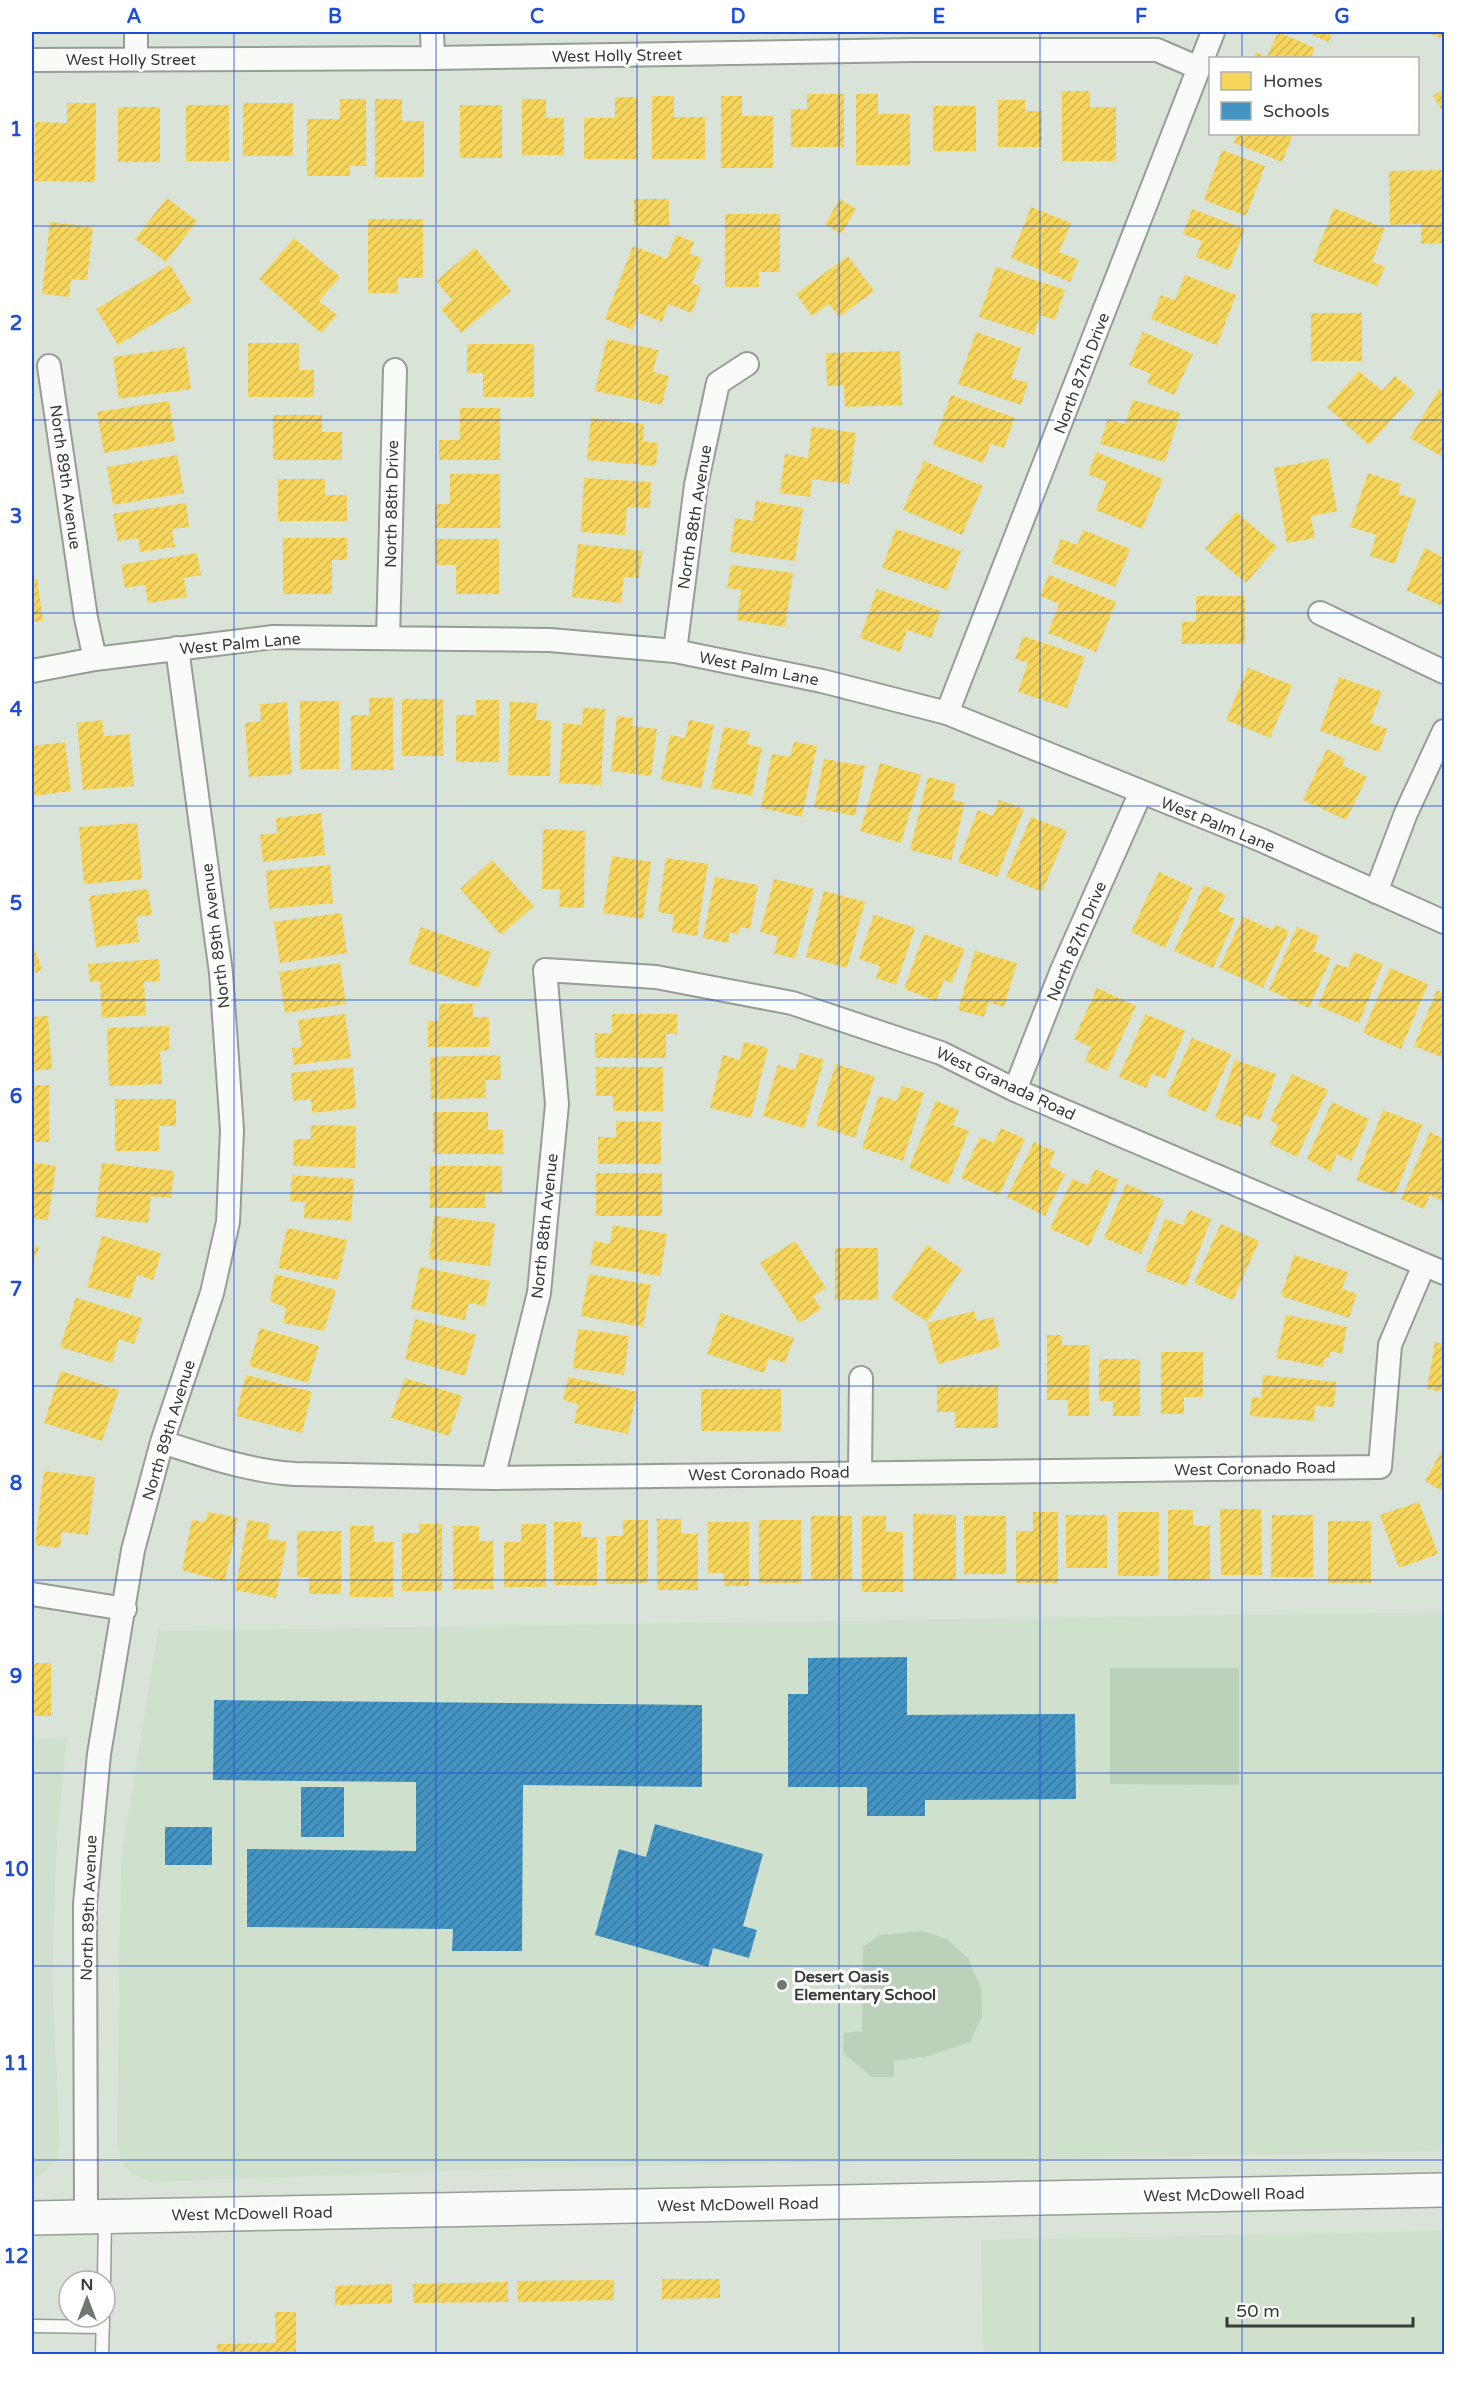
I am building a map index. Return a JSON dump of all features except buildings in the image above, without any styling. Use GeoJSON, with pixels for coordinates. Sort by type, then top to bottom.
{"type":"FeatureCollection","features":[{"type":"Feature","properties":{"kind":"main road","name":"West McDowell Road"},"geometry":{"type":"LineString","coordinates":[[32,2218],[1444,2190]]}},
{"type":"Feature","properties":{"kind":"street"},"geometry":{"type":"LineString","coordinates":[[136,32],[136,59]]}},
{"type":"Feature","properties":{"kind":"street"},"geometry":{"type":"LineString","coordinates":[[432,32],[433,58]]}},
{"type":"Feature","properties":{"kind":"street","name":"North 87th Drive"},"geometry":{"type":"LineString","coordinates":[[947,713],[1213,32]]}},
{"type":"Feature","properties":{"kind":"street","name":"West Holly Street"},"geometry":{"type":"LineString","coordinates":[[32,60],[433,58],[913,50],[1157,50],[1199,68]]}},
{"type":"Feature","properties":{"kind":"street","name":"North 88th Avenue"},"geometry":{"type":"LineString","coordinates":[[675,651],[696,485],[718,383],[747,364]]}},
{"type":"Feature","properties":{"kind":"street","name":"North 89th Avenue"},"geometry":{"type":"LineString","coordinates":[[49,366],[86,618],[95,659]]}},
{"type":"Feature","properties":{"kind":"street","name":"North 88th Drive"},"geometry":{"type":"LineString","coordinates":[[388,638],[394,370]]}},
{"type":"Feature","properties":{"kind":"street"},"geometry":{"type":"LineString","coordinates":[[1320,613],[1444,672]]}},
{"type":"Feature","properties":{"kind":"street","name":"West Palm Lane"},"geometry":{"type":"LineString","coordinates":[[32,671],[95,659],[273,637],[550,640],[675,651],[822,681],[947,713],[1262,840],[1444,922]]}},
{"type":"Feature","properties":{"kind":"street","name":"North 89th Avenue"},"geometry":{"type":"LineString","coordinates":[[96,2216],[85,1904],[99,1754],[133,1550],[162,1442],[221,1259],[228,1222],[232,1130],[221,973],[177,648]]}},
{"type":"Feature","properties":{"kind":"street"},"geometry":{"type":"LineString","coordinates":[[1376,892],[1406,813],[1444,731]]}},
{"type":"Feature","properties":{"kind":"street","name":"North 87th Drive"},"geometry":{"type":"LineString","coordinates":[[1015,1090],[1062,970],[1141,792]]}},
{"type":"Feature","properties":{"kind":"street","name":"North 88th Avenue"},"geometry":{"type":"LineString","coordinates":[[493,1478],[539,1293],[557,1104],[545,970]]}},
{"type":"Feature","properties":{"kind":"street","name":"West Granada Road"},"geometry":{"type":"LineString","coordinates":[[545,970],[656,977],[792,1003],[942,1053],[1015,1090],[1434,1269]]}},
{"type":"Feature","properties":{"kind":"street","name":"West Coronado Road"},"geometry":{"type":"LineString","coordinates":[[162,1442],[266,1472],[493,1478],[1380,1467],[1390,1345],[1434,1269]]}},
{"type":"Feature","properties":{"kind":"street"},"geometry":{"type":"LineString","coordinates":[[860,1472],[861,1378]]}},
{"type":"Feature","properties":{"kind":"street"},"geometry":{"type":"LineString","coordinates":[[32,1594],[124,1609]]}},
{"type":"Feature","properties":{"kind":"lane"},"geometry":{"type":"LineString","coordinates":[[96,2216],[103,2269]]}},
{"type":"Feature","properties":{"kind":"lane"},"geometry":{"type":"LineString","coordinates":[[32,2326],[57,2325]]}},
{"type":"Feature","properties":{"kind":"lane"},"geometry":{"type":"LineString","coordinates":[[102,2355],[103,2329]]}},
{"type":"Feature","properties":{"kind":"shaded area","name":"Desert Oasis Elementary School"},"geometry":{"type":"Polygon","coordinates":[[[1444,1612],[1444,2151],[522,2168],[151,2182],[133,2174],[121,2161],[117,2139],[121,1860],[158,1631],[1444,1612]]]}},
{"type":"Feature","properties":{"kind":"shaded area"},"geometry":{"type":"Polygon","coordinates":[[[1110,1668],[1239,1668],[1239,1785],[1110,1784],[1110,1668]]]}},
{"type":"Feature","properties":{"kind":"shaded area"},"geometry":{"type":"Polygon","coordinates":[[[67,1738],[57,1834],[52,1977],[60,2148],[55,2162],[32,2180],[32,1739],[67,1738]]]}},
{"type":"Feature","properties":{"kind":"shaded area"},"geometry":{"type":"Polygon","coordinates":[[[923,1931],[947,1939],[968,1958],[981,1989],[982,2016],[970,2042],[925,2057],[894,2061],[894,2077],[872,2077],[843,2053],[844,2033],[862,2031],[863,1947],[880,1935],[923,1931]]]}},
{"type":"Feature","properties":{"kind":"shaded area"},"geometry":{"type":"Polygon","coordinates":[[[1444,2231],[1444,2354],[983,2354],[981,2240],[1444,2231]]]}},
{"type":"Feature","properties":{"kind":"place","name":"Desert Oasis Elementary School"},"geometry":{"type":"Point","coordinates":[782,1985]}}]}
